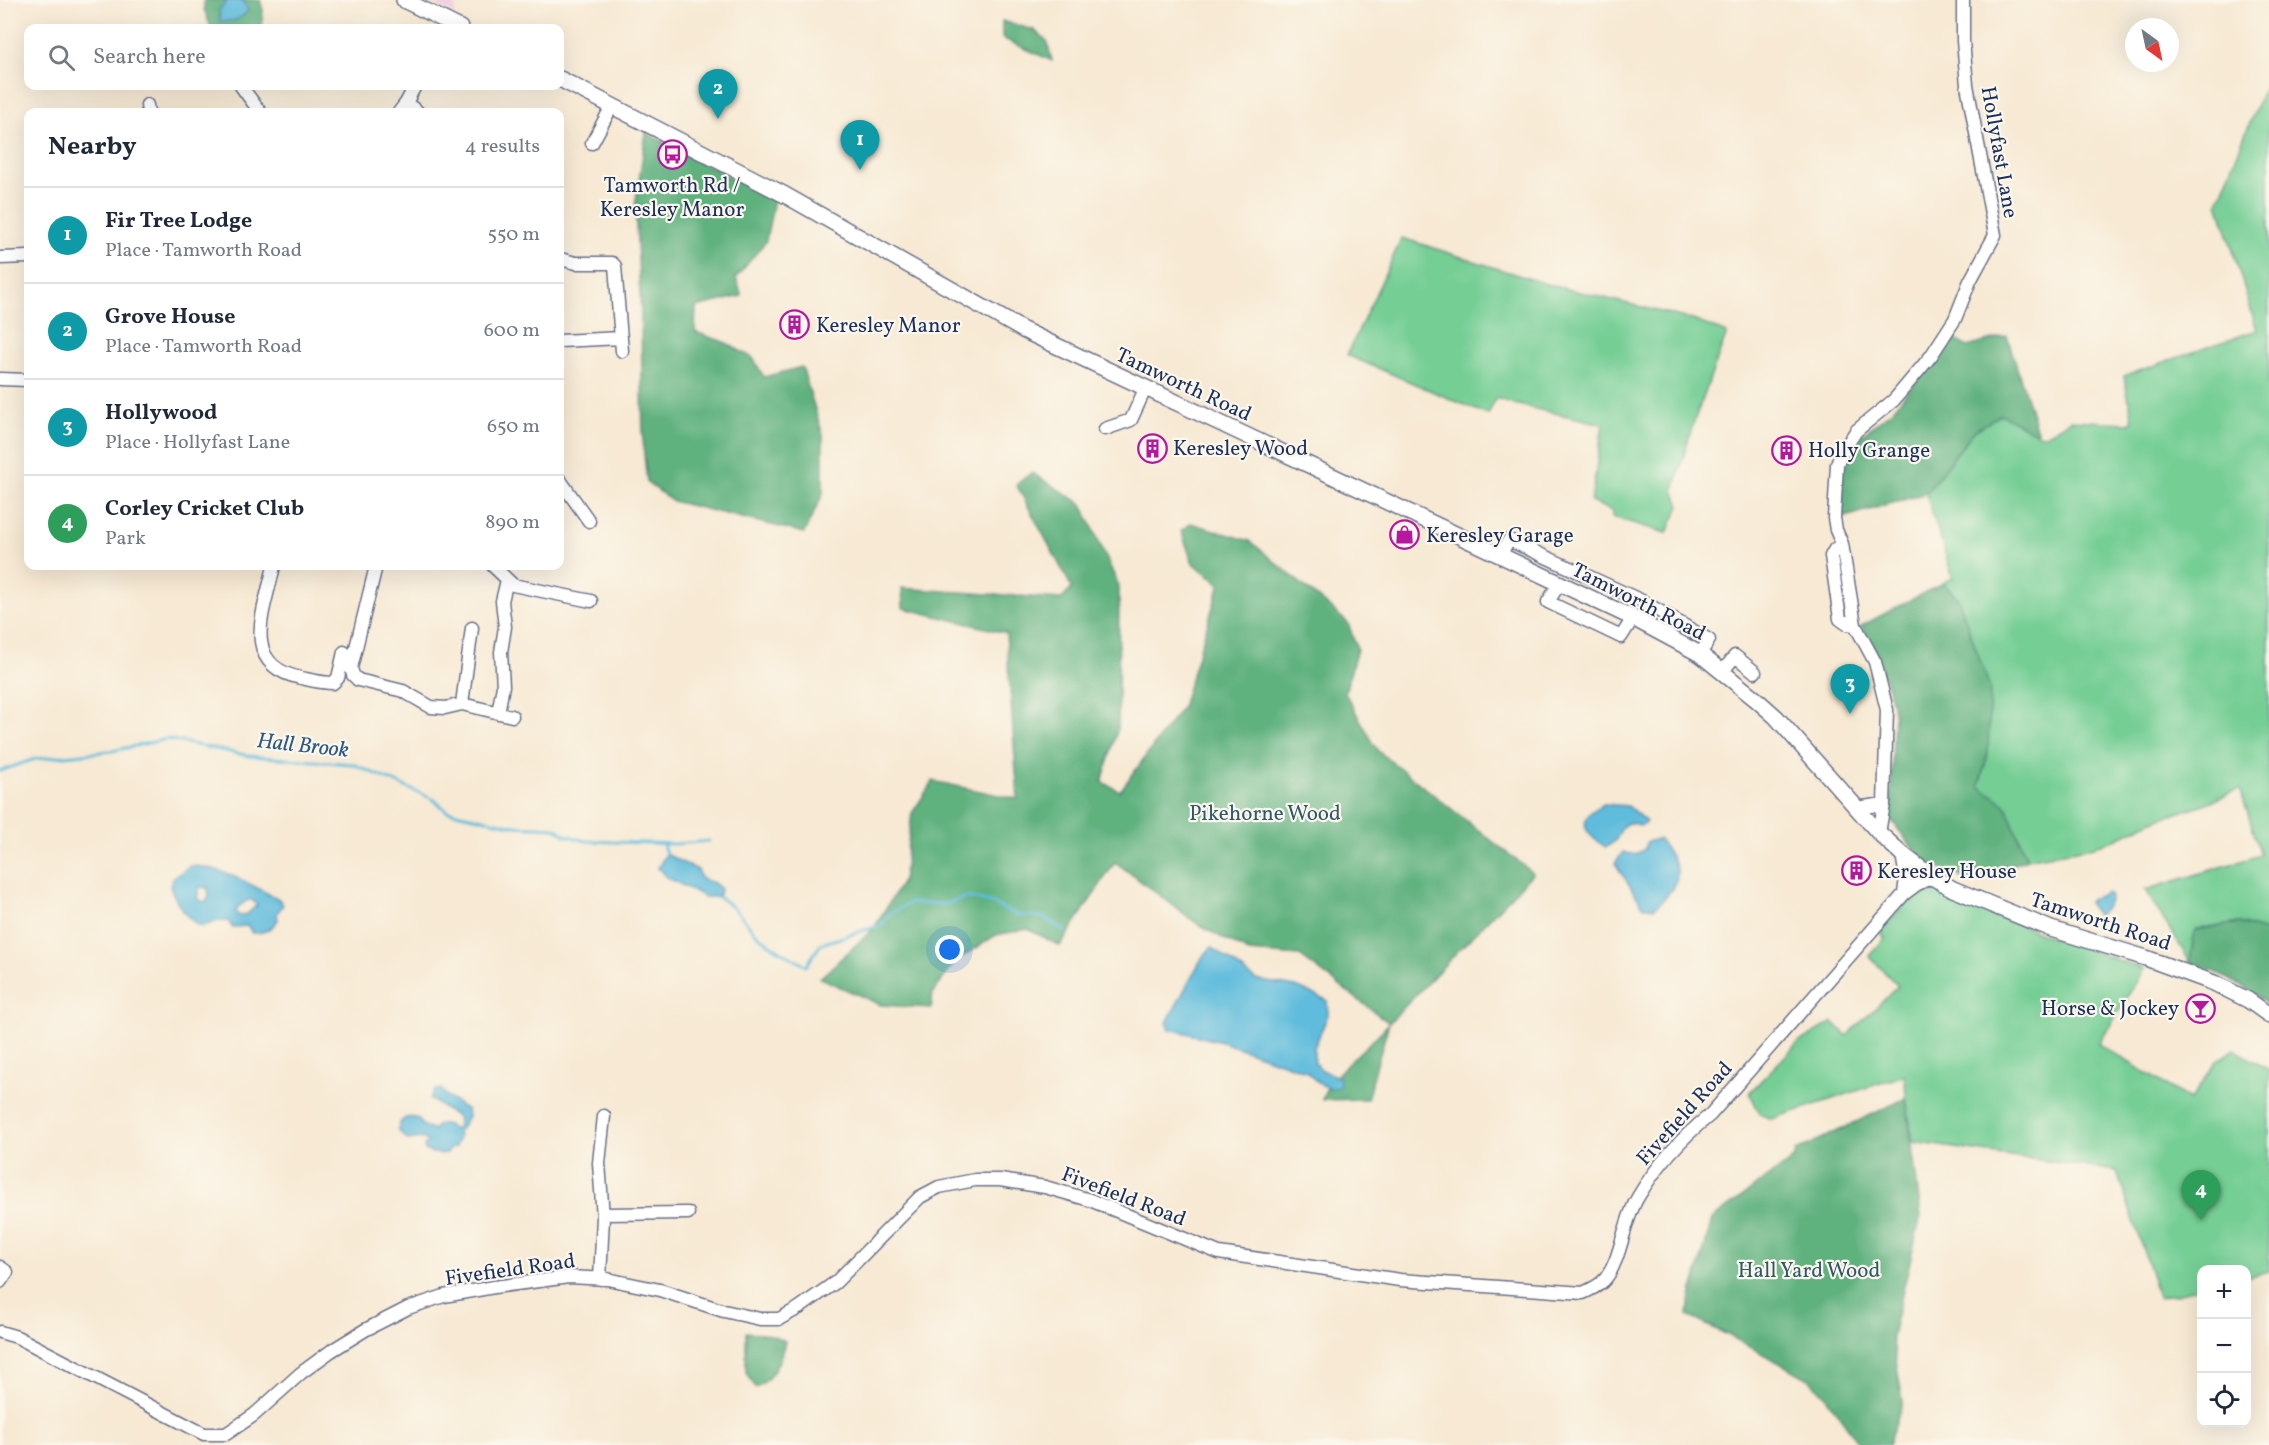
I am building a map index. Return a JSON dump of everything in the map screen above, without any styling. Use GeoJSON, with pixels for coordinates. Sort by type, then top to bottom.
{"type":"FeatureCollection","features":[{"type":"Feature","properties":{"kind":"main road"},"geometry":{"type":"LineString","coordinates":[[404,0],[446,24]]}},
{"type":"Feature","properties":{"kind":"main road","name":"Tamworth Road"},"geometry":{"type":"LineString","coordinates":[[564,81],[785,195],[1023,330],[1633,618],[1700,654],[1776,717],[1879,833],[1932,877],[1953,889],[2051,929],[2214,982],[2248,1000],[2269,1015]]}},
{"type":"Feature","properties":{"kind":"street","name":"Hollyfast Lane"},"geometry":{"type":"LineString","coordinates":[[1879,833],[1884,804],[1887,710],[1875,662],[1856,625],[1842,544],[1834,518],[1837,464],[1856,431],[1894,400],[1931,356],[1955,319],[1970,281],[1995,235],[1967,85],[1963,0]]}},
{"type":"Feature","properties":{"kind":"street"},"geometry":{"type":"LineString","coordinates":[[244,90],[257,108]]}},
{"type":"Feature","properties":{"kind":"street"},"geometry":{"type":"LineString","coordinates":[[403,108],[413,90]]}},
{"type":"Feature","properties":{"kind":"street"},"geometry":{"type":"LineString","coordinates":[[592,143],[612,106]]}},
{"type":"Feature","properties":{"kind":"street"},"geometry":{"type":"LineString","coordinates":[[0,258],[24,257]]}},
{"type":"Feature","properties":{"kind":"street"},"geometry":{"type":"LineString","coordinates":[[564,260],[576,263],[612,263],[615,266],[622,351]]}},
{"type":"Feature","properties":{"kind":"street"},"geometry":{"type":"LineString","coordinates":[[564,341],[621,338]]}},
{"type":"Feature","properties":{"kind":"street"},"geometry":{"type":"LineString","coordinates":[[0,379],[24,380]]}},
{"type":"Feature","properties":{"kind":"street"},"geometry":{"type":"LineString","coordinates":[[1105,429],[1131,420],[1145,389]]}},
{"type":"Feature","properties":{"kind":"street"},"geometry":{"type":"LineString","coordinates":[[564,488],[589,521]]}},
{"type":"Feature","properties":{"kind":"street"},"geometry":{"type":"LineString","coordinates":[[1500,555],[1509,540],[1642,601],[1709,640],[1700,654]]}},
{"type":"Feature","properties":{"kind":"street"},"geometry":{"type":"LineString","coordinates":[[273,570],[260,641],[268,663],[276,670],[288,675],[333,683],[338,678],[344,652]]}},
{"type":"Feature","properties":{"kind":"street"},"geometry":{"type":"LineString","coordinates":[[375,570],[351,668],[353,675],[363,683],[403,691],[431,707],[445,708],[462,704],[512,716]]}},
{"type":"Feature","properties":{"kind":"street"},"geometry":{"type":"LineString","coordinates":[[497,570],[507,580],[521,588],[591,601]]}},
{"type":"Feature","properties":{"kind":"street"},"geometry":{"type":"LineString","coordinates":[[498,713],[504,686],[501,652],[505,627],[502,601],[507,580]]}},
{"type":"Feature","properties":{"kind":"street"},"geometry":{"type":"LineString","coordinates":[[1559,584],[1548,602],[1621,637],[1633,618]]}},
{"type":"Feature","properties":{"kind":"street"},"geometry":{"type":"LineString","coordinates":[[462,704],[472,628]]}},
{"type":"Feature","properties":{"kind":"street"},"geometry":{"type":"LineString","coordinates":[[1723,672],[1731,653],[1755,672]]}},
{"type":"Feature","properties":{"kind":"street"},"geometry":{"type":"LineString","coordinates":[[1856,808],[1884,804]]}},
{"type":"Feature","properties":{"kind":"street"},"geometry":{"type":"LineString","coordinates":[[1902,854],[1906,877],[1904,894]]}},
{"type":"Feature","properties":{"kind":"street","name":"Fivefield Road"},"geometry":{"type":"LineString","coordinates":[[0,1332],[17,1337],[204,1434],[218,1436],[226,1434],[254,1415],[301,1373],[331,1351],[408,1308],[444,1296],[569,1277],[600,1279],[660,1290],[724,1311],[779,1319],[800,1308],[836,1282],[920,1197],[939,1187],[975,1180],[1000,1180],[1045,1187],[1090,1200],[1188,1241],[1228,1254],[1400,1280],[1583,1293],[1595,1287],[1608,1275],[1636,1200],[1661,1162],[1686,1134],[1710,1115],[1904,894],[1932,877]]}},
{"type":"Feature","properties":{"kind":"street"},"geometry":{"type":"LineString","coordinates":[[600,1279],[603,1214],[599,1164],[603,1144],[604,1116]]}},
{"type":"Feature","properties":{"kind":"street"},"geometry":{"type":"LineString","coordinates":[[603,1214],[688,1213]]}},
{"type":"Feature","properties":{"kind":"street"},"geometry":{"type":"LineString","coordinates":[[0,1267],[7,1272],[0,1282]]}},
{"type":"Feature","properties":{"kind":"shaded area"},"geometry":{"type":"Polygon","coordinates":[[[425,0],[455,0],[456,15],[444,9],[425,0]]]}},
{"type":"Feature","properties":{"kind":"green space"},"geometry":{"type":"Polygon","coordinates":[[[204,0],[260,0],[263,10],[262,24],[210,24],[204,9],[204,0]]]}},
{"type":"Feature","properties":{"kind":"green space"},"geometry":{"type":"Polygon","coordinates":[[[1002,21],[1034,30],[1047,41],[1052,61],[1002,38],[1002,21]]]}},
{"type":"Feature","properties":{"kind":"green space"},"geometry":{"type":"Polygon","coordinates":[[[2269,75],[2269,932],[2239,923],[2195,930],[2190,962],[2145,890],[2261,855],[2240,789],[2153,821],[2112,841],[2027,859],[2005,804],[1979,787],[1988,753],[1958,598],[1943,583],[1953,578],[1926,493],[1974,431],[2002,413],[2038,434],[2045,435],[2071,420],[2127,423],[2133,421],[2124,376],[2257,330],[2218,202],[2269,75]]]}},
{"type":"Feature","properties":{"kind":"green space"},"geometry":{"type":"Polygon","coordinates":[[[646,133],[774,200],[766,241],[736,278],[742,296],[696,307],[695,332],[724,342],[753,358],[764,377],[802,367],[823,435],[823,494],[804,533],[672,501],[647,482],[643,445],[641,314],[635,207],[646,133]]]}},
{"type":"Feature","properties":{"kind":"green space"},"geometry":{"type":"Polygon","coordinates":[[[1402,238],[1543,283],[1690,319],[1727,333],[1693,424],[1674,490],[1680,506],[1667,533],[1612,517],[1613,511],[1591,502],[1603,424],[1496,398],[1488,415],[1347,355],[1402,238]]]}},
{"type":"Feature","properties":{"kind":"green space"},"geometry":{"type":"Polygon","coordinates":[[[1949,335],[1967,347],[2007,336],[2038,434],[2001,414],[1974,431],[1926,493],[1842,518],[1841,475],[1856,440],[1891,411],[1923,373],[1949,335]]]}},
{"type":"Feature","properties":{"kind":"green space","name":"Pikehorne Wood"},"geometry":{"type":"Polygon","coordinates":[[[1032,473],[1082,504],[1119,586],[1118,728],[1102,782],[1120,791],[1182,707],[1220,584],[1193,563],[1181,531],[1191,523],[1250,541],[1348,623],[1357,649],[1345,693],[1378,751],[1533,873],[1389,1023],[1300,956],[1249,952],[1202,927],[1115,862],[1060,946],[1028,929],[996,935],[956,961],[933,993],[931,1008],[881,1005],[820,978],[874,928],[903,880],[912,813],[933,781],[1018,799],[1006,633],[903,608],[902,588],[1062,599],[1072,588],[1016,484],[1032,473]]]}},
{"type":"Feature","properties":{"kind":"green space"},"geometry":{"type":"Polygon","coordinates":[[[1943,583],[1958,598],[1990,688],[1988,753],[1979,786],[2005,804],[2027,859],[1968,880],[1931,865],[1910,845],[1887,814],[1891,795],[1894,712],[1886,681],[1861,626],[1943,583]]]}},
{"type":"Feature","properties":{"kind":"green space"},"geometry":{"type":"Polygon","coordinates":[[[1930,888],[2051,937],[2144,969],[2099,1044],[2190,1100],[2216,1062],[2234,1049],[2269,1070],[2269,1271],[2251,1276],[2251,1265],[2197,1265],[2197,1289],[2159,1298],[2117,1171],[1913,1142],[1905,1075],[1772,1119],[1761,1115],[1749,1093],[1799,1042],[1833,1022],[1847,1036],[1898,986],[1869,956],[1885,938],[1880,932],[1916,892],[1930,888]]]}},
{"type":"Feature","properties":{"kind":"green space"},"geometry":{"type":"Polygon","coordinates":[[[2239,923],[2269,932],[2269,1005],[2231,980],[2190,962],[2195,930],[2239,923]]]}},
{"type":"Feature","properties":{"kind":"green space"},"geometry":{"type":"Polygon","coordinates":[[[1389,1023],[1367,1099],[1322,1100],[1326,1090],[1341,1070],[1389,1023]]]}},
{"type":"Feature","properties":{"kind":"green space","name":"Hall Yard Wood"},"geometry":{"type":"Polygon","coordinates":[[[1906,1098],[1921,1216],[1892,1336],[1903,1402],[1888,1445],[1860,1445],[1823,1393],[1809,1379],[1688,1316],[1689,1305],[1712,1219],[1795,1157],[1796,1151],[1906,1098]]]}},
{"type":"Feature","properties":{"kind":"green space"},"geometry":{"type":"Polygon","coordinates":[[[746,1332],[772,1335],[785,1341],[776,1368],[756,1388],[746,1373],[746,1332]]]}},
{"type":"Feature","properties":{"kind":"water"},"geometry":{"type":"Polygon","coordinates":[[[228,0],[243,0],[248,11],[236,20],[220,21],[219,10],[228,0]]]}},
{"type":"Feature","properties":{"kind":"water"},"geometry":{"type":"Polygon","coordinates":[[[1604,804],[1628,806],[1646,822],[1640,826],[1626,824],[1615,841],[1606,847],[1587,831],[1586,825],[1589,815],[1604,804]]]}},
{"type":"Feature","properties":{"kind":"water"},"geometry":{"type":"Polygon","coordinates":[[[1659,839],[1673,859],[1677,879],[1663,900],[1654,908],[1643,906],[1615,863],[1623,852],[1637,853],[1645,849],[1646,842],[1659,839]]]}},
{"type":"Feature","properties":{"kind":"water"},"geometry":{"type":"Polygon","coordinates":[[[666,854],[698,870],[701,879],[714,883],[721,889],[718,897],[705,897],[666,877],[658,868],[666,854]]]}},
{"type":"Feature","properties":{"kind":"water"},"geometry":{"type":"Polygon","coordinates":[[[190,866],[214,869],[236,877],[279,899],[283,905],[277,913],[278,920],[264,932],[252,933],[248,926],[232,927],[228,921],[217,921],[201,927],[190,919],[179,904],[170,886],[173,878],[190,866]],[[200,887],[197,897],[204,902],[209,898],[208,888],[200,887]],[[252,900],[238,907],[236,912],[239,916],[247,914],[257,905],[252,900]]]}},
{"type":"Feature","properties":{"kind":"water"},"geometry":{"type":"Polygon","coordinates":[[[2107,893],[2110,895],[2109,901],[2098,916],[2088,903],[2093,898],[2107,893]]]}},
{"type":"Feature","properties":{"kind":"water"},"geometry":{"type":"Polygon","coordinates":[[[1212,947],[1256,980],[1296,987],[1327,1000],[1328,1015],[1314,1048],[1314,1062],[1322,1070],[1340,1078],[1340,1086],[1331,1089],[1318,1083],[1306,1071],[1222,1042],[1169,1029],[1167,1022],[1203,956],[1212,947]]]}},
{"type":"Feature","properties":{"kind":"water"},"geometry":{"type":"Polygon","coordinates":[[[441,1089],[448,1097],[467,1110],[468,1116],[458,1133],[459,1137],[455,1147],[449,1149],[448,1153],[439,1154],[425,1150],[424,1146],[428,1142],[425,1139],[408,1140],[398,1130],[401,1122],[408,1118],[419,1119],[422,1125],[432,1130],[443,1124],[453,1130],[457,1127],[459,1118],[430,1099],[434,1091],[441,1089]]]}},
{"type":"Feature","properties":{"kind":"waterway","name":"Hall Brook"},"geometry":{"type":"LineString","coordinates":[[0,771],[35,759],[112,751],[167,739],[250,756],[353,764],[433,799],[447,811],[515,826],[556,828],[565,835],[586,841],[676,844],[709,841]]}},
{"type":"Feature","properties":{"kind":"waterway","name":"Hall Brook"},"geometry":{"type":"LineString","coordinates":[[663,844],[666,854]]}},
{"type":"Feature","properties":{"kind":"waterway","name":"Hall Brook"},"geometry":{"type":"LineString","coordinates":[[718,897],[734,908],[766,942],[806,966],[821,944],[881,925],[890,913],[910,903],[946,904],[967,897],[991,903],[1017,915],[1043,917],[1065,931]]}},
{"type":"Feature","properties":{"kind":"place","name":"Grove House"},"geometry":{"type":"Point","coordinates":[718,119]}},
{"type":"Feature","properties":{"kind":"place","name":"Tamworth Rd / Keresley Manor"},"geometry":{"type":"Point","coordinates":[672,154]}},
{"type":"Feature","properties":{"kind":"place","name":"Fir Tree Lodge"},"geometry":{"type":"Point","coordinates":[860,170]}},
{"type":"Feature","properties":{"kind":"place","name":"Keresley Manor"},"geometry":{"type":"Point","coordinates":[795,325]}},
{"type":"Feature","properties":{"kind":"place","name":"Keresley Wood"},"geometry":{"type":"Point","coordinates":[1152,448]}},
{"type":"Feature","properties":{"kind":"place","name":"Holly Grange"},"geometry":{"type":"Point","coordinates":[1787,450]}},
{"type":"Feature","properties":{"kind":"place","name":"Keresley Garage"},"geometry":{"type":"Point","coordinates":[1405,535]}},
{"type":"Feature","properties":{"kind":"place","name":"Hollywood"},"geometry":{"type":"Point","coordinates":[1850,714]}},
{"type":"Feature","properties":{"kind":"place","name":"Keresley House"},"geometry":{"type":"Point","coordinates":[1856,871]}},
{"type":"Feature","properties":{"kind":"place","name":"Horse & Jockey"},"geometry":{"type":"Point","coordinates":[2200,1008]}},
{"type":"Feature","properties":{"kind":"place","name":"Corley Cricket Club"},"geometry":{"type":"Point","coordinates":[2201,1220]}}]}
